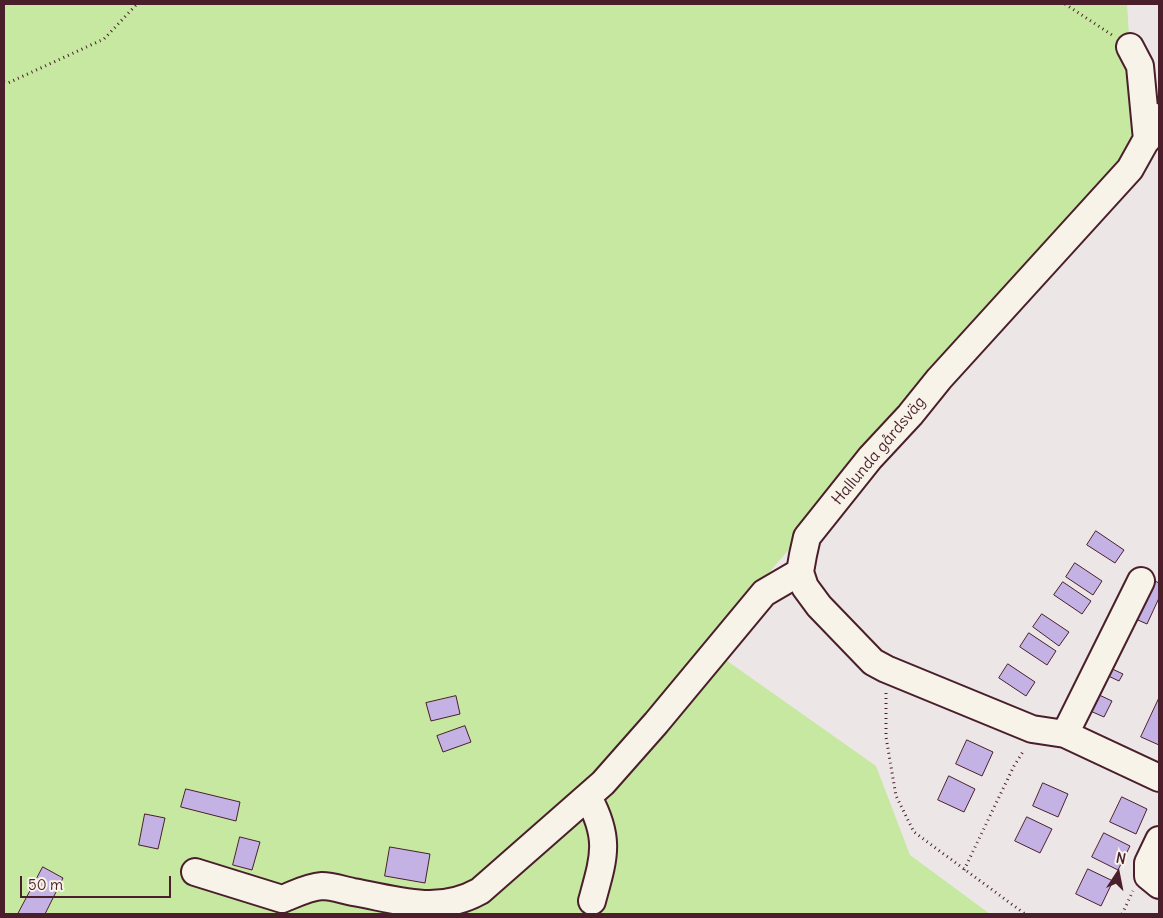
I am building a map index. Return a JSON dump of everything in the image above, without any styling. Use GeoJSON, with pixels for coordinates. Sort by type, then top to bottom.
{"type":"FeatureCollection","features":[{"type":"Feature","properties":{"kind":"street"},"geometry":{"type":"LineString","coordinates":[[1130,47],[1140,66],[1147,140]]}},
{"type":"Feature","properties":{"kind":"street","name":"Hallunda gårdsväg"},"geometry":{"type":"LineString","coordinates":[[800,572],[807,537],[870,458],[910,416],[939,380],[1130,169],[1159,117]]}},
{"type":"Feature","properties":{"kind":"street"},"geometry":{"type":"LineString","coordinates":[[195,872],[273,907],[300,891],[323,886],[406,902],[437,905],[462,901],[480,891],[603,783],[656,723],[764,593],[800,572],[805,587],[818,606],[873,662],[886,670],[1032,729],[1065,734],[1159,778]]}},
{"type":"Feature","properties":{"kind":"street"},"geometry":{"type":"LineString","coordinates":[[1065,734],[1140,581]]}},
{"type":"Feature","properties":{"kind":"street"},"geometry":{"type":"LineString","coordinates":[[588,797],[599,818],[604,838],[604,859],[592,901]]}},
{"type":"Feature","properties":{"kind":"street"},"geometry":{"type":"LineString","coordinates":[[1159,840],[1148,863],[1148,876],[1159,885]]}},
{"type":"Feature","properties":{"kind":"path"},"geometry":{"type":"LineString","coordinates":[[4,82],[8,82],[104,39],[137,4]]}},
{"type":"Feature","properties":{"kind":"path"},"geometry":{"type":"LineString","coordinates":[[1065,4],[1130,47]]}},
{"type":"Feature","properties":{"kind":"path"},"geometry":{"type":"LineString","coordinates":[[886,670],[886,737],[896,796],[914,832],[1025,914]]}},
{"type":"Feature","properties":{"kind":"path"},"geometry":{"type":"LineString","coordinates":[[964,870],[1014,766],[1022,757],[1032,729]]}},
{"type":"Feature","properties":{"kind":"green space"},"geometry":{"type":"Polygon","coordinates":[[[4,4],[1127,4],[1136,145],[706,646],[876,766],[910,855],[990,914],[4,914],[4,4]]]}},
{"type":"Feature","properties":{"kind":"building"},"geometry":{"type":"Polygon","coordinates":[[[1096,531],[1124,550],[1115,563],[1087,545],[1096,531]]]}},
{"type":"Feature","properties":{"kind":"building"},"geometry":{"type":"Polygon","coordinates":[[[1075,563],[1102,581],[1093,595],[1066,577],[1075,563]]]}},
{"type":"Feature","properties":{"kind":"building"},"geometry":{"type":"Polygon","coordinates":[[[1149,578],[1159,583],[1159,598],[1147,624],[1131,617],[1149,578]]]}},
{"type":"Feature","properties":{"kind":"building"},"geometry":{"type":"Polygon","coordinates":[[[1063,582],[1091,601],[1082,614],[1054,595],[1063,582]]]}},
{"type":"Feature","properties":{"kind":"building"},"geometry":{"type":"Polygon","coordinates":[[[1042,614],[1069,632],[1059,646],[1033,627],[1042,614]]]}},
{"type":"Feature","properties":{"kind":"building"},"geometry":{"type":"Polygon","coordinates":[[[1029,633],[1056,651],[1047,665],[1020,647],[1029,633]]]}},
{"type":"Feature","properties":{"kind":"building"},"geometry":{"type":"Polygon","coordinates":[[[1008,664],[1035,682],[1026,696],[999,678],[1008,664]]]}},
{"type":"Feature","properties":{"kind":"building"},"geometry":{"type":"Polygon","coordinates":[[[1108,667],[1123,674],[1119,681],[1104,674],[1108,667]]]}},
{"type":"Feature","properties":{"kind":"building"},"geometry":{"type":"Polygon","coordinates":[[[1095,693],[1112,701],[1104,717],[1088,710],[1095,693]]]}},
{"type":"Feature","properties":{"kind":"building"},"geometry":{"type":"Polygon","coordinates":[[[456,696],[460,714],[431,721],[426,703],[456,696]]]}},
{"type":"Feature","properties":{"kind":"building"},"geometry":{"type":"Polygon","coordinates":[[[1159,698],[1159,745],[1141,737],[1159,698]]]}},
{"type":"Feature","properties":{"kind":"building"},"geometry":{"type":"Polygon","coordinates":[[[465,726],[471,742],[443,752],[437,736],[465,726]]]}},
{"type":"Feature","properties":{"kind":"building"},"geometry":{"type":"Polygon","coordinates":[[[967,740],[993,752],[982,776],[956,764],[967,740]]]}},
{"type":"Feature","properties":{"kind":"building"},"geometry":{"type":"Polygon","coordinates":[[[949,776],[975,789],[964,812],[938,800],[949,776]]]}},
{"type":"Feature","properties":{"kind":"building"},"geometry":{"type":"Polygon","coordinates":[[[1043,783],[1068,794],[1058,817],[1033,806],[1043,783]]]}},
{"type":"Feature","properties":{"kind":"building"},"geometry":{"type":"Polygon","coordinates":[[[186,789],[240,802],[236,821],[181,807],[186,789]]]}},
{"type":"Feature","properties":{"kind":"building"},"geometry":{"type":"Polygon","coordinates":[[[1122,797],[1147,809],[1136,834],[1110,822],[1122,797]]]}},
{"type":"Feature","properties":{"kind":"building"},"geometry":{"type":"Polygon","coordinates":[[[145,814],[165,818],[158,849],[139,845],[145,814]]]}},
{"type":"Feature","properties":{"kind":"building"},"geometry":{"type":"Polygon","coordinates":[[[1027,817],[1052,829],[1040,853],[1015,841],[1027,817]]]}},
{"type":"Feature","properties":{"kind":"building"},"geometry":{"type":"Polygon","coordinates":[[[1104,833],[1130,846],[1118,870],[1092,857],[1104,833]]]}},
{"type":"Feature","properties":{"kind":"building"},"geometry":{"type":"Polygon","coordinates":[[[240,837],[260,842],[252,870],[233,865],[240,837]]]}},
{"type":"Feature","properties":{"kind":"building"},"geometry":{"type":"Polygon","coordinates":[[[390,847],[430,854],[425,883],[385,876],[390,847]]]}},
{"type":"Feature","properties":{"kind":"building"},"geometry":{"type":"Polygon","coordinates":[[[43,867],[63,878],[45,914],[18,914],[43,867]]]}},
{"type":"Feature","properties":{"kind":"building"},"geometry":{"type":"Polygon","coordinates":[[[1088,869],[1113,881],[1101,906],[1076,894],[1088,869]]]}}]}
